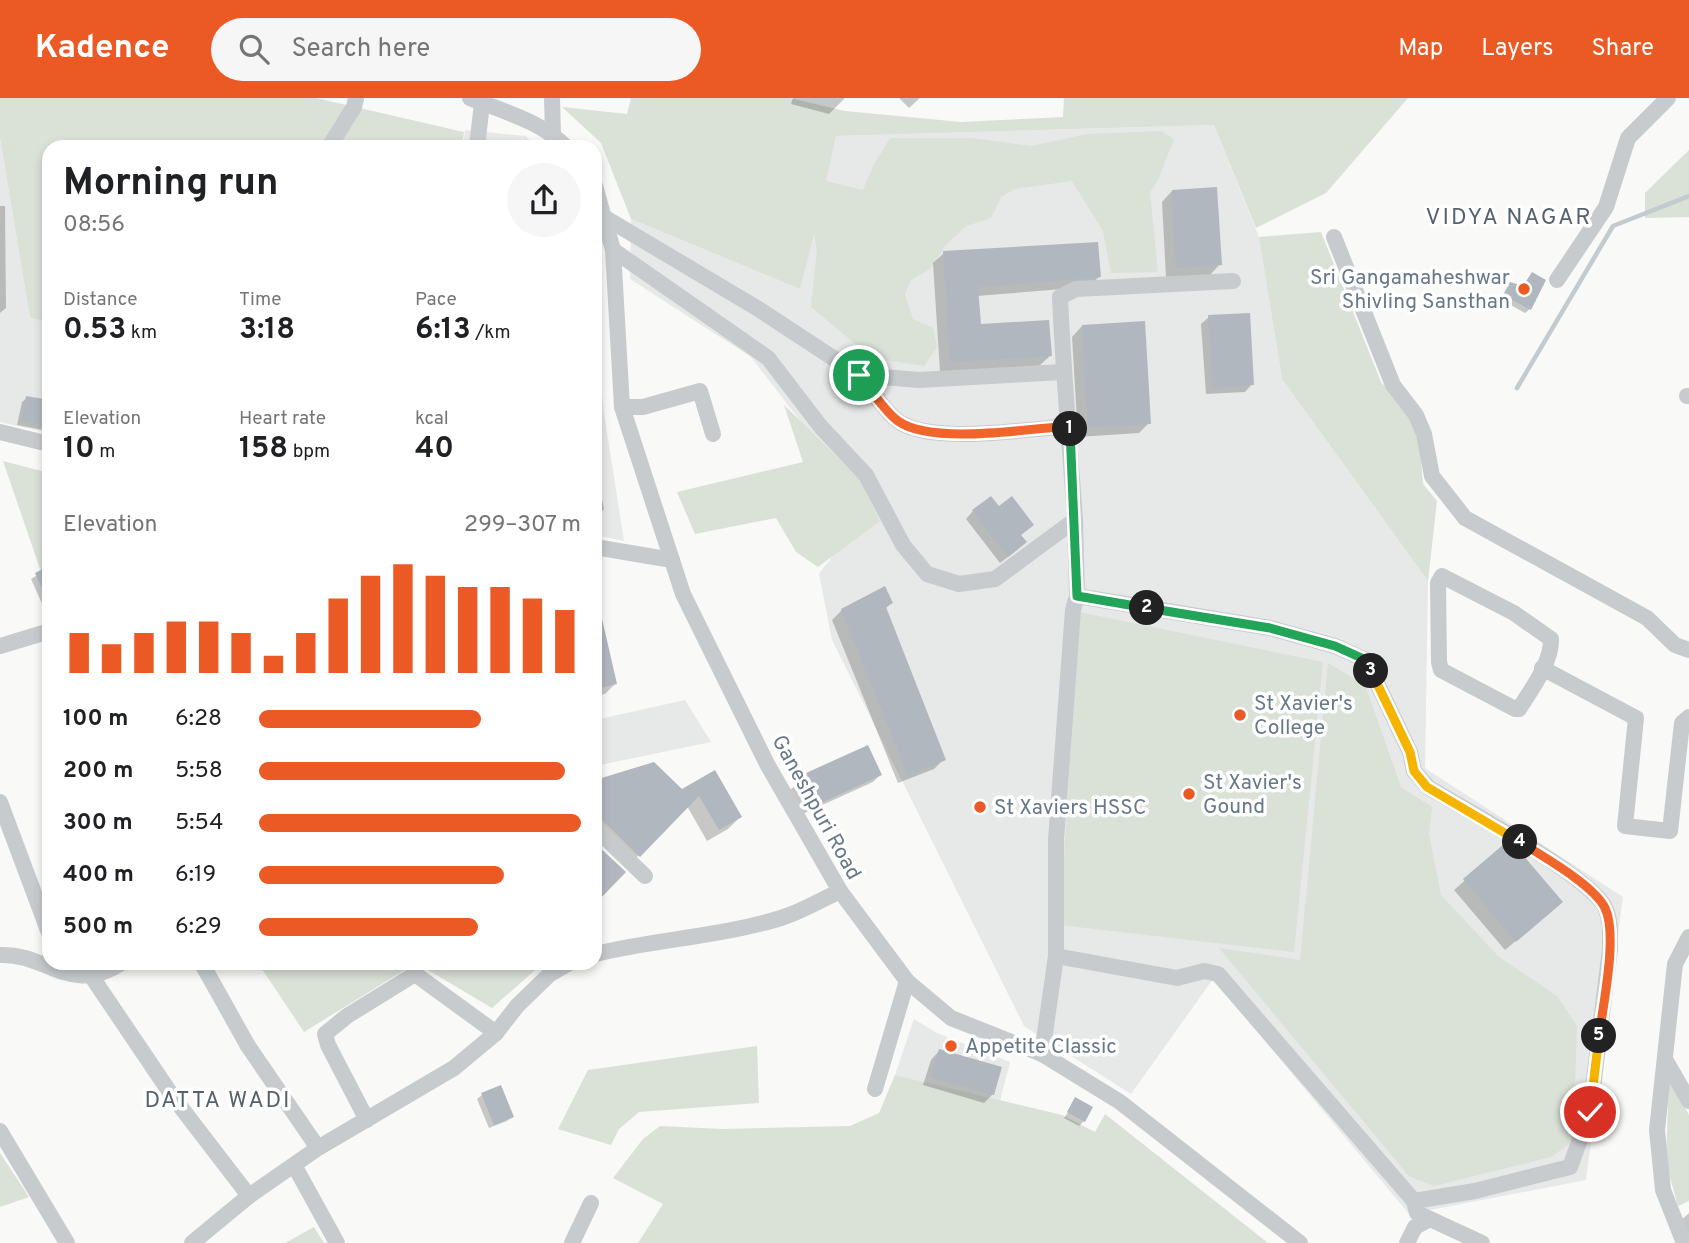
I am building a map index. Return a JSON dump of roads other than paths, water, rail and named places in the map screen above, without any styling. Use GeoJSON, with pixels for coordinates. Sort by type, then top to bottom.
{"type":"FeatureCollection","features":[{"type":"Feature","properties":{"kind":"street"},"geometry":{"type":"LineString","coordinates":[[333,140],[354,107],[356,98]]}},
{"type":"Feature","properties":{"kind":"street"},"geometry":{"type":"LineString","coordinates":[[552,98],[553,134]]}},
{"type":"Feature","properties":{"kind":"street"},"geometry":{"type":"LineString","coordinates":[[1557,280],[1606,207],[1628,138],[1668,98]]}},
{"type":"Feature","properties":{"kind":"street"},"geometry":{"type":"LineString","coordinates":[[477,140],[476,100],[521,117],[559,140]]}},
{"type":"Feature","properties":{"kind":"street","name":"Ganeshpuri Road"},"geometry":{"type":"LineString","coordinates":[[602,210],[613,250],[622,407],[683,594],[767,764],[840,891],[906,981],[951,1018],[1042,1054],[1120,1102],[1300,1243]]}},
{"type":"Feature","properties":{"kind":"street"},"geometry":{"type":"LineString","coordinates":[[604,217],[760,310],[859,375],[897,421],[920,432],[949,435],[1069,426]]}},
{"type":"Feature","properties":{"kind":"street"},"geometry":{"type":"LineString","coordinates":[[1334,237],[1393,385],[1416,415],[1424,434],[1432,476],[1465,519],[1647,618],[1675,645],[1689,650]]}},
{"type":"Feature","properties":{"kind":"street"},"geometry":{"type":"LineString","coordinates":[[613,250],[768,358],[821,427],[866,475],[903,545],[928,573],[959,584],[995,579],[1075,520]]}},
{"type":"Feature","properties":{"kind":"street"},"geometry":{"type":"LineString","coordinates":[[1042,1054],[1056,956],[1056,840],[1073,610],[1077,596],[1075,520],[1060,297],[1076,289],[1233,281]]}},
{"type":"Feature","properties":{"kind":"street"},"geometry":{"type":"LineString","coordinates":[[859,375],[919,380],[1063,372]]}},
{"type":"Feature","properties":{"kind":"street"},"geometry":{"type":"LineString","coordinates":[[622,407],[643,407],[700,391],[713,434]]}},
{"type":"Feature","properties":{"kind":"street"},"geometry":{"type":"LineString","coordinates":[[0,432],[42,442]]}},
{"type":"Feature","properties":{"kind":"street"},"geometry":{"type":"LineString","coordinates":[[602,549],[672,560]]}},
{"type":"Feature","properties":{"kind":"street"},"geometry":{"type":"LineString","coordinates":[[1446,576],[1454,580],[1549,636],[1551,647],[1542,668],[1517,709],[1444,673],[1438,662],[1440,579],[1446,576]]}},
{"type":"Feature","properties":{"kind":"street"},"geometry":{"type":"LineString","coordinates":[[1077,596],[1270,628],[1335,646],[1366,660],[1410,752],[1414,771],[1427,787],[1541,855],[1581,883],[1604,906],[1610,922],[1610,949],[1590,1112],[1570,1167],[1475,1191],[1413,1201]]}},
{"type":"Feature","properties":{"kind":"street"},"geometry":{"type":"LineString","coordinates":[[0,646],[42,633]]}},
{"type":"Feature","properties":{"kind":"street"},"geometry":{"type":"LineString","coordinates":[[1542,668],[1636,718],[1625,826],[1670,831],[1682,723],[1689,717]]}},
{"type":"Feature","properties":{"kind":"street"},"geometry":{"type":"LineString","coordinates":[[0,802],[42,914]]}},
{"type":"Feature","properties":{"kind":"street"},"geometry":{"type":"LineString","coordinates":[[602,835],[645,876]]}},
{"type":"Feature","properties":{"kind":"street"},"geometry":{"type":"LineString","coordinates":[[602,952],[635,944],[708,935],[783,918],[840,891]]}},
{"type":"Feature","properties":{"kind":"street"},"geometry":{"type":"LineString","coordinates":[[1684,1243],[1663,1190],[1657,1130],[1675,964],[1689,937]]}},
{"type":"Feature","properties":{"kind":"street"},"geometry":{"type":"LineString","coordinates":[[0,955],[13,954],[42,962]]}},
{"type":"Feature","properties":{"kind":"street"},"geometry":{"type":"LineString","coordinates":[[1056,956],[1177,978],[1204,971],[1218,974],[1413,1201],[1417,1213],[1482,1243]]}},
{"type":"Feature","properties":{"kind":"street"},"geometry":{"type":"LineString","coordinates":[[69,970],[92,977],[173,1097],[249,1196]]}},
{"type":"Feature","properties":{"kind":"street"},"geometry":{"type":"LineString","coordinates":[[92,977],[106,970]]}},
{"type":"Feature","properties":{"kind":"street"},"geometry":{"type":"LineString","coordinates":[[205,970],[248,1046],[318,1148]]}},
{"type":"Feature","properties":{"kind":"street"},"geometry":{"type":"LineString","coordinates":[[192,1243],[249,1196],[318,1148],[454,1068],[496,1033],[517,1006],[557,970]]}},
{"type":"Feature","properties":{"kind":"street"},"geometry":{"type":"LineString","coordinates":[[367,1120],[328,1045],[325,1034],[347,1016],[415,974],[496,1033]]}},
{"type":"Feature","properties":{"kind":"street"},"geometry":{"type":"LineString","coordinates":[[875,1089],[906,981]]}},
{"type":"Feature","properties":{"kind":"street"},"geometry":{"type":"LineString","coordinates":[[1666,1061],[1689,1101]]}},
{"type":"Feature","properties":{"kind":"street"},"geometry":{"type":"LineString","coordinates":[[0,1130],[67,1243]]}},
{"type":"Feature","properties":{"kind":"street"},"geometry":{"type":"LineString","coordinates":[[294,1165],[337,1243]]}},
{"type":"Feature","properties":{"kind":"street"},"geometry":{"type":"LineString","coordinates":[[572,1243],[591,1203]]}},
{"type":"Feature","properties":{"kind":"street"},"geometry":{"type":"LineString","coordinates":[[1407,1243],[1415,1227],[1430,1219]]}},
{"type":"Feature","properties":{"kind":"waterway"},"geometry":{"type":"LineString","coordinates":[[1517,388],[1613,226],[1689,196]]}},
{"type":"Feature","properties":{"kind":"place","name":"Sri Gangamaheshwar Shivling Sansthan"},"geometry":{"type":"Point","coordinates":[1524,289]}},
{"type":"Feature","properties":{"kind":"place","name":"St Xavier's College"},"geometry":{"type":"Point","coordinates":[1240,715]}},
{"type":"Feature","properties":{"kind":"place","name":"St Xavier's Gound"},"geometry":{"type":"Point","coordinates":[1189,794]}},
{"type":"Feature","properties":{"kind":"place","name":"St Xaviers HSSC"},"geometry":{"type":"Point","coordinates":[980,807]}},
{"type":"Feature","properties":{"kind":"place","name":"Appetite Classic"},"geometry":{"type":"Point","coordinates":[951,1046]}},
{"type":"Feature","properties":{"kind":"district","name":"VIDYA NAGAR"},"geometry":{"type":"Point","coordinates":[1509,216]}},
{"type":"Feature","properties":{"kind":"district","name":"DATTA WADI"},"geometry":{"type":"Point","coordinates":[218,1099]}}]}
